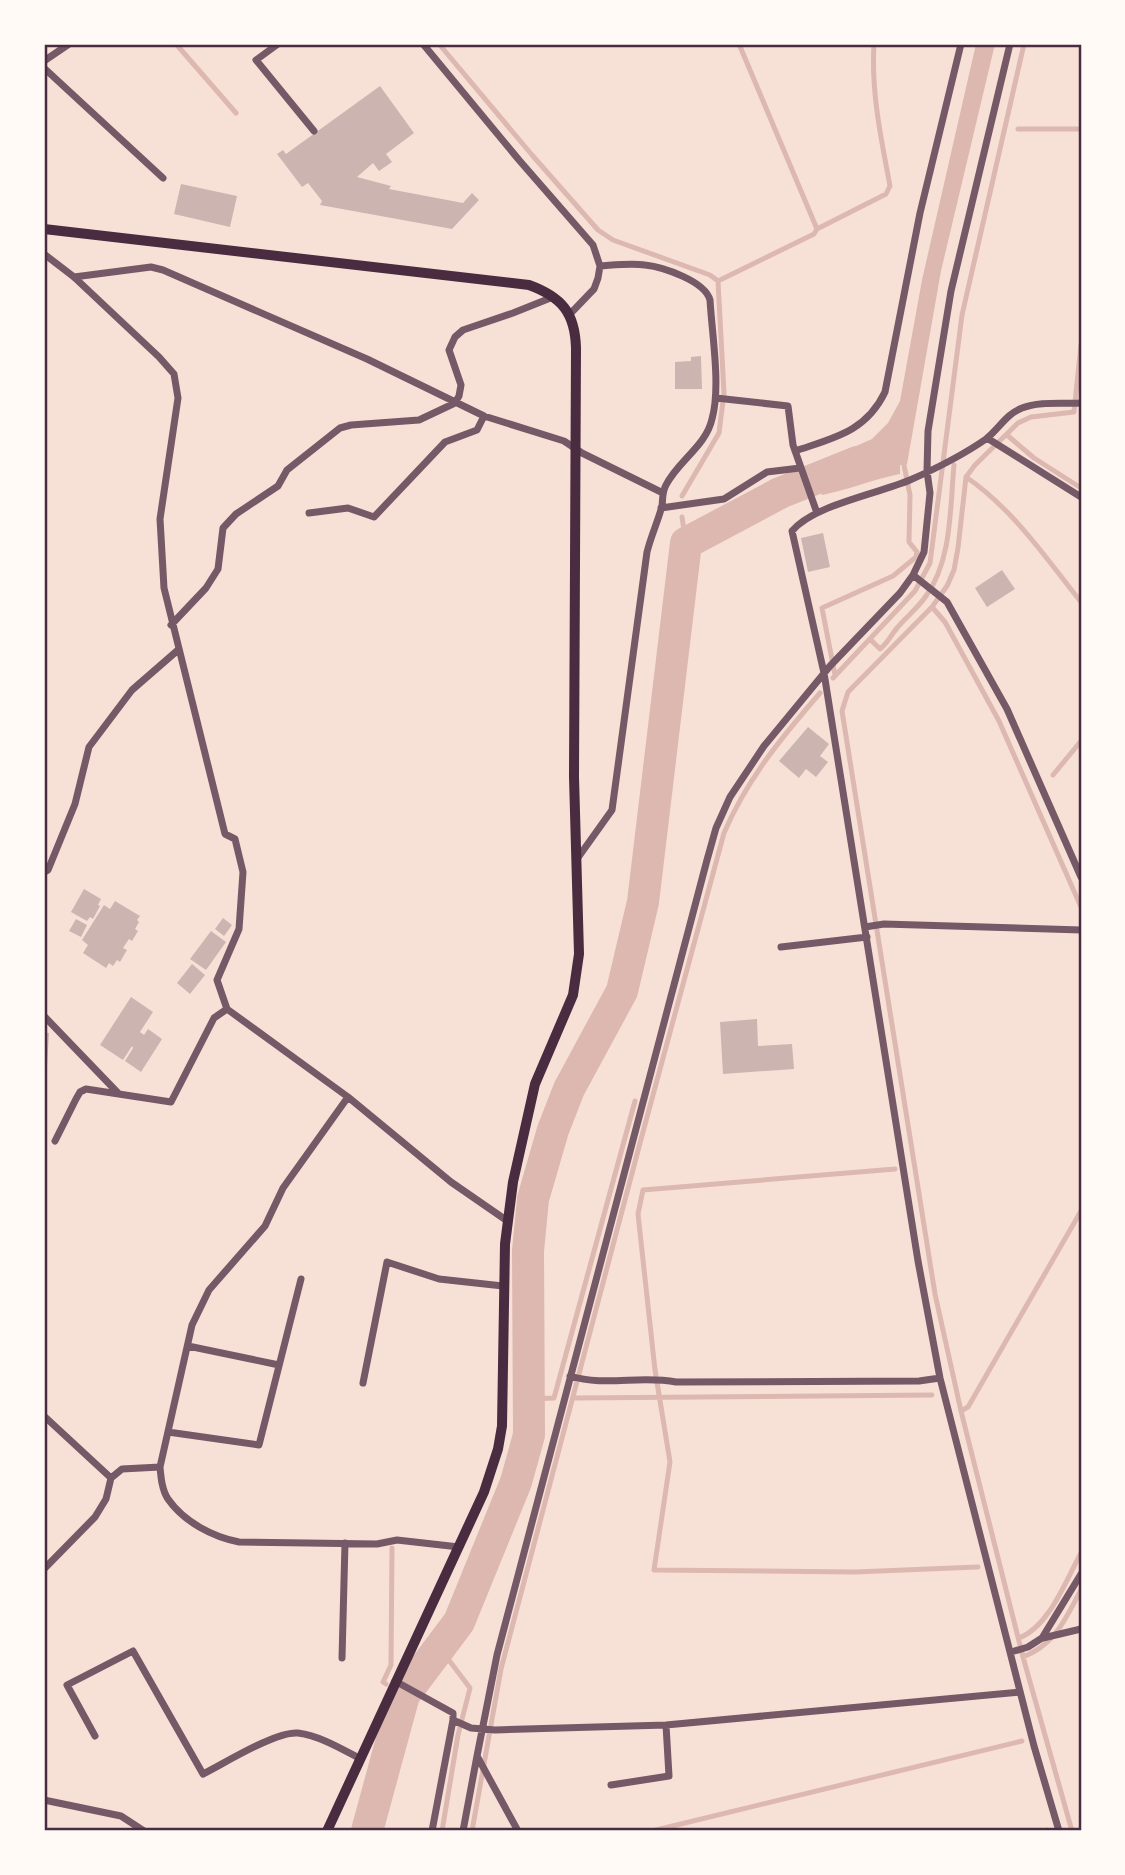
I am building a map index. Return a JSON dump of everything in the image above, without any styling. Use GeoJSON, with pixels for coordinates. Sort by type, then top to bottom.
{"type":"FeatureCollection","features":[{"type":"Feature","properties":{"kind":"main road"},"geometry":{"type":"LineString","coordinates":[[44,229],[519,284],[537,288],[553,297],[570,314],[576,336],[575,862],[579,954],[573,995],[536,1084],[506,1220],[503,1399],[498,1450],[484,1492],[399,1683],[359,1758],[327,1831]]}},
{"type":"Feature","properties":{"kind":"street"},"geometry":{"type":"LineString","coordinates":[[44,61],[69,44]]}},
{"type":"Feature","properties":{"kind":"street"},"geometry":{"type":"LineString","coordinates":[[278,44],[256,60],[314,131]]}},
{"type":"Feature","properties":{"kind":"street"},"geometry":{"type":"LineString","coordinates":[[423,44],[593,245],[600,266],[594,289],[570,314]]}},
{"type":"Feature","properties":{"kind":"street"},"geometry":{"type":"LineString","coordinates":[[795,451],[857,428],[875,411],[885,392],[920,214],[961,44]]}},
{"type":"Feature","properties":{"kind":"street"},"geometry":{"type":"LineString","coordinates":[[463,1831],[497,1655],[716,828],[730,797],[764,746],[827,669],[915,576],[924,552],[930,493],[926,471],[929,422],[951,290],[1010,44]]}},
{"type":"Feature","properties":{"kind":"street"},"geometry":{"type":"LineString","coordinates":[[44,68],[163,178]]}},
{"type":"Feature","properties":{"kind":"street"},"geometry":{"type":"LineString","coordinates":[[44,254],[74,277],[174,374],[178,398],[160,519],[164,588],[225,834],[235,839],[243,872],[239,929],[218,980],[227,1009],[348,1097],[451,1182],[506,1220]]}},
{"type":"Feature","properties":{"kind":"street"},"geometry":{"type":"LineString","coordinates":[[575,862],[612,810],[647,552],[663,493],[667,482],[704,437],[713,418],[717,398],[710,300],[707,292],[690,279],[653,266],[600,266]]}},
{"type":"Feature","properties":{"kind":"street"},"geometry":{"type":"LineString","coordinates":[[74,277],[151,267],[163,270],[367,359],[484,416],[565,441],[663,493]]}},
{"type":"Feature","properties":{"kind":"street"},"geometry":{"type":"LineString","coordinates":[[172,625],[206,588],[218,569],[223,528],[236,514],[278,486],[287,470],[340,428],[419,420],[455,403],[460,396],[461,385],[449,350],[455,337],[463,330],[553,297]]}},
{"type":"Feature","properties":{"kind":"street"},"geometry":{"type":"LineString","coordinates":[[717,398],[788,406],[795,451],[817,513]]}},
{"type":"Feature","properties":{"kind":"street"},"geometry":{"type":"LineString","coordinates":[[1059,1831],[1020,1692],[1014,1652],[940,1378],[918,1261],[827,669],[792,531],[801,521],[817,513],[902,483],[990,440],[1012,413],[1025,406],[1079,403]]}},
{"type":"Feature","properties":{"kind":"street"},"geometry":{"type":"LineString","coordinates":[[309,513],[348,508],[374,517],[445,442],[477,429],[484,416]]}},
{"type":"Feature","properties":{"kind":"street"},"geometry":{"type":"LineString","coordinates":[[990,440],[1081,497]]}},
{"type":"Feature","properties":{"kind":"street"},"geometry":{"type":"LineString","coordinates":[[661,508],[723,499],[768,472],[801,472]]}},
{"type":"Feature","properties":{"kind":"street"},"geometry":{"type":"LineString","coordinates":[[915,576],[947,602],[1007,709],[1081,877]]}},
{"type":"Feature","properties":{"kind":"street"},"geometry":{"type":"LineString","coordinates":[[44,872],[48,870],[75,804],[89,747],[132,690],[178,650]]}},
{"type":"Feature","properties":{"kind":"street"},"geometry":{"type":"LineString","coordinates":[[865,927],[884,924],[1081,930]]}},
{"type":"Feature","properties":{"kind":"street"},"geometry":{"type":"LineString","coordinates":[[781,947],[867,937]]}},
{"type":"Feature","properties":{"kind":"street"},"geometry":{"type":"LineString","coordinates":[[55,1141],[80,1092],[86,1089],[171,1102],[214,1018],[227,1009]]}},
{"type":"Feature","properties":{"kind":"street"},"geometry":{"type":"LineString","coordinates":[[44,1016],[118,1094]]}},
{"type":"Feature","properties":{"kind":"street"},"geometry":{"type":"LineString","coordinates":[[348,1097],[283,1188],[265,1226],[209,1290],[192,1325],[160,1467],[163,1488],[168,1499],[181,1513],[222,1539],[239,1542],[377,1544],[397,1540],[458,1548]]}},
{"type":"Feature","properties":{"kind":"street"},"geometry":{"type":"LineString","coordinates":[[363,1383],[387,1262],[439,1279],[503,1286]]}},
{"type":"Feature","properties":{"kind":"street"},"geometry":{"type":"LineString","coordinates":[[168,1432],[259,1445],[301,1279]]}},
{"type":"Feature","properties":{"kind":"street"},"geometry":{"type":"LineString","coordinates":[[188,1346],[279,1365]]}},
{"type":"Feature","properties":{"kind":"street"},"geometry":{"type":"LineString","coordinates":[[571,1376],[596,1382],[892,1381],[940,1378]]}},
{"type":"Feature","properties":{"kind":"street"},"geometry":{"type":"LineString","coordinates":[[44,1416],[111,1478]]}},
{"type":"Feature","properties":{"kind":"street"},"geometry":{"type":"LineString","coordinates":[[44,1569],[95,1517],[106,1499],[111,1478],[122,1469],[160,1467]]}},
{"type":"Feature","properties":{"kind":"street"},"geometry":{"type":"LineString","coordinates":[[342,1658],[345,1543]]}},
{"type":"Feature","properties":{"kind":"street"},"geometry":{"type":"LineString","coordinates":[[1042,1638],[1081,1574]]}},
{"type":"Feature","properties":{"kind":"street"},"geometry":{"type":"LineString","coordinates":[[1014,1652],[1042,1638],[1081,1629]]}},
{"type":"Feature","properties":{"kind":"street"},"geometry":{"type":"LineString","coordinates":[[94,1736],[67,1685],[133,1651],[203,1774],[276,1737],[296,1733],[322,1739],[359,1758]]}},
{"type":"Feature","properties":{"kind":"street"},"geometry":{"type":"LineString","coordinates":[[399,1683],[453,1713],[454,1720],[432,1831]]}},
{"type":"Feature","properties":{"kind":"street"},"geometry":{"type":"LineString","coordinates":[[454,1720],[471,1728],[495,1730],[666,1725],[1020,1692]]}},
{"type":"Feature","properties":{"kind":"street"},"geometry":{"type":"LineString","coordinates":[[611,1786],[669,1776],[666,1725]]}},
{"type":"Feature","properties":{"kind":"street"},"geometry":{"type":"LineString","coordinates":[[478,1759],[518,1831]]}},
{"type":"Feature","properties":{"kind":"street"},"geometry":{"type":"LineString","coordinates":[[44,1800],[121,1816],[145,1831]]}},
{"type":"Feature","properties":{"kind":"shaded area"},"geometry":{"type":"Polygon","coordinates":[[[976,44],[995,44],[941,271],[907,464],[900,465],[900,474],[822,495],[813,465],[872,439],[888,423],[900,401],[922,280],[976,44]]]}},
{"type":"Feature","properties":{"kind":"building"},"geometry":{"type":"Polygon","coordinates":[[[380,86],[414,133],[386,154],[392,162],[379,171],[373,163],[357,177],[391,186],[389,189],[463,203],[472,193],[479,200],[452,229],[320,205],[322,201],[308,183],[302,187],[277,154],[283,150],[286,154],[380,86]]]}},
{"type":"Feature","properties":{"kind":"building"},"geometry":{"type":"Polygon","coordinates":[[[181,184],[237,196],[230,227],[174,214],[181,184]]]}},
{"type":"Feature","properties":{"kind":"building"},"geometry":{"type":"Polygon","coordinates":[[[701,356],[702,389],[675,389],[675,362],[691,361],[691,357],[701,356]]]}},
{"type":"Feature","properties":{"kind":"building"},"geometry":{"type":"Polygon","coordinates":[[[823,533],[830,567],[808,572],[801,538],[823,533]]]}},
{"type":"Feature","properties":{"kind":"building"},"geometry":{"type":"Polygon","coordinates":[[[1002,570],[1015,589],[987,607],[975,588],[1002,570]]]}},
{"type":"Feature","properties":{"kind":"building"},"geometry":{"type":"Polygon","coordinates":[[[808,727],[829,744],[820,756],[828,762],[816,777],[806,769],[799,778],[779,761],[808,727]]]}},
{"type":"Feature","properties":{"kind":"building"},"geometry":{"type":"Polygon","coordinates":[[[84,889],[101,899],[93,919],[90,917],[87,921],[71,912],[84,889]]]}},
{"type":"Feature","properties":{"kind":"building"},"geometry":{"type":"Polygon","coordinates":[[[115,901],[140,916],[135,929],[138,931],[132,941],[129,939],[123,948],[127,950],[120,962],[117,960],[113,966],[109,963],[106,968],[83,953],[88,945],[82,940],[104,905],[110,909],[115,901]]]}},
{"type":"Feature","properties":{"kind":"building"},"geometry":{"type":"Polygon","coordinates":[[[223,918],[232,925],[224,936],[215,929],[223,918]]]}},
{"type":"Feature","properties":{"kind":"building"},"geometry":{"type":"Polygon","coordinates":[[[76,919],[87,925],[81,937],[69,931],[76,919]]]}},
{"type":"Feature","properties":{"kind":"building"},"geometry":{"type":"Polygon","coordinates":[[[211,931],[226,942],[206,970],[190,959],[211,931]]]}},
{"type":"Feature","properties":{"kind":"building"},"geometry":{"type":"Polygon","coordinates":[[[192,964],[205,975],[190,994],[177,983],[192,964]]]}},
{"type":"Feature","properties":{"kind":"building"},"geometry":{"type":"Polygon","coordinates":[[[131,997],[153,1012],[140,1032],[144,1035],[148,1029],[162,1039],[141,1072],[125,1061],[132,1046],[123,1060],[100,1045],[131,997]]]}},
{"type":"Feature","properties":{"kind":"building"},"geometry":{"type":"Polygon","coordinates":[[[757,1019],[758,1046],[792,1044],[794,1069],[723,1074],[720,1022],[757,1019]]]}},
{"type":"Feature","properties":{"kind":"building"},"geometry":{"type":"Polygon","coordinates":[[[44,1032],[49,1033],[46,1083],[44,1082],[44,1032]]]}},
{"type":"Feature","properties":{"kind":"waterway"},"geometry":{"type":"LineString","coordinates":[[176,44],[236,113]]}},
{"type":"Feature","properties":{"kind":"waterway"},"geometry":{"type":"LineString","coordinates":[[439,44],[598,230],[613,240],[710,275],[718,281],[724,393],[719,433],[682,496]]}},
{"type":"Feature","properties":{"kind":"waterway"},"geometry":{"type":"LineString","coordinates":[[739,44],[817,229]]}},
{"type":"Feature","properties":{"kind":"waterway"},"geometry":{"type":"LineString","coordinates":[[718,281],[814,234],[817,229],[886,194],[890,186],[875,97],[874,44]]}},
{"type":"Feature","properties":{"kind":"waterway"},"geometry":{"type":"LineString","coordinates":[[833,678],[915,591],[930,563],[962,315],[1024,44]]}},
{"type":"Feature","properties":{"kind":"waterway"},"geometry":{"type":"LineString","coordinates":[[1018,129],[1081,129]]}},
{"type":"Feature","properties":{"kind":"waterway"},"geometry":{"type":"LineString","coordinates":[[1072,1831],[1023,1657],[961,1411],[935,1294],[842,711],[848,692],[932,607],[947,586],[954,570],[958,548],[966,477],[975,465],[1018,423],[1031,417],[1074,412],[1081,345]]}},
{"type":"Feature","properties":{"kind":"waterway"},"geometry":{"type":"LineString","coordinates":[[1007,435],[1034,458],[1081,488]]}},
{"type":"Feature","properties":{"kind":"waterway"},"geometry":{"type":"LineString","coordinates":[[835,675],[822,608],[893,576],[916,557],[917,552],[909,542],[910,495],[903,460]]}},
{"type":"Feature","properties":{"kind":"waterway"},"geometry":{"type":"LineString","coordinates":[[367,1831],[404,1695],[459,1622],[516,1482],[529,1435],[528,1251],[533,1199],[553,1130],[569,1089],[622,991],[643,902],[686,543],[780,493],[857,462]]}},
{"type":"Feature","properties":{"kind":"waterway"},"geometry":{"type":"LineString","coordinates":[[870,639],[880,649],[883,647],[935,582],[948,533],[954,465]]}},
{"type":"Feature","properties":{"kind":"waterway"},"geometry":{"type":"LineString","coordinates":[[966,477],[1014,519],[1081,602]]}},
{"type":"Feature","properties":{"kind":"waterway"},"geometry":{"type":"LineString","coordinates":[[682,517],[686,543]]}},
{"type":"Feature","properties":{"kind":"waterway"},"geometry":{"type":"LineString","coordinates":[[932,607],[945,622],[999,721],[1081,907]]}},
{"type":"Feature","properties":{"kind":"waterway"},"geometry":{"type":"LineString","coordinates":[[472,1831],[501,1669],[724,833],[754,777],[820,693]]}},
{"type":"Feature","properties":{"kind":"waterway"},"geometry":{"type":"LineString","coordinates":[[1053,775],[1081,741]]}},
{"type":"Feature","properties":{"kind":"waterway"},"geometry":{"type":"LineString","coordinates":[[529,1399],[554,1398],[635,1101]]}},
{"type":"Feature","properties":{"kind":"waterway"},"geometry":{"type":"LineString","coordinates":[[895,1169],[643,1190],[638,1214],[655,1370],[670,1462],[654,1570],[855,1572],[978,1567]]}},
{"type":"Feature","properties":{"kind":"waterway"},"geometry":{"type":"LineString","coordinates":[[961,1411],[968,1407],[1081,1211]]}},
{"type":"Feature","properties":{"kind":"waterway"},"geometry":{"type":"LineString","coordinates":[[573,1398],[932,1395]]}},
{"type":"Feature","properties":{"kind":"waterway"},"geometry":{"type":"LineString","coordinates":[[386,1684],[383,1682],[391,1665],[392,1548]]}},
{"type":"Feature","properties":{"kind":"waterway"},"geometry":{"type":"LineString","coordinates":[[1019,1638],[1030,1632],[1048,1613],[1081,1553]]}},
{"type":"Feature","properties":{"kind":"waterway"},"geometry":{"type":"LineString","coordinates":[[1023,1657],[1052,1638],[1081,1590]]}},
{"type":"Feature","properties":{"kind":"waterway"},"geometry":{"type":"LineString","coordinates":[[439,1647],[470,1688],[458,1735],[442,1831]]}},
{"type":"Feature","properties":{"kind":"waterway"},"geometry":{"type":"LineString","coordinates":[[400,1693],[404,1695]]}},
{"type":"Feature","properties":{"kind":"waterway"},"geometry":{"type":"LineString","coordinates":[[652,1831],[1022,1741]]}}]}
